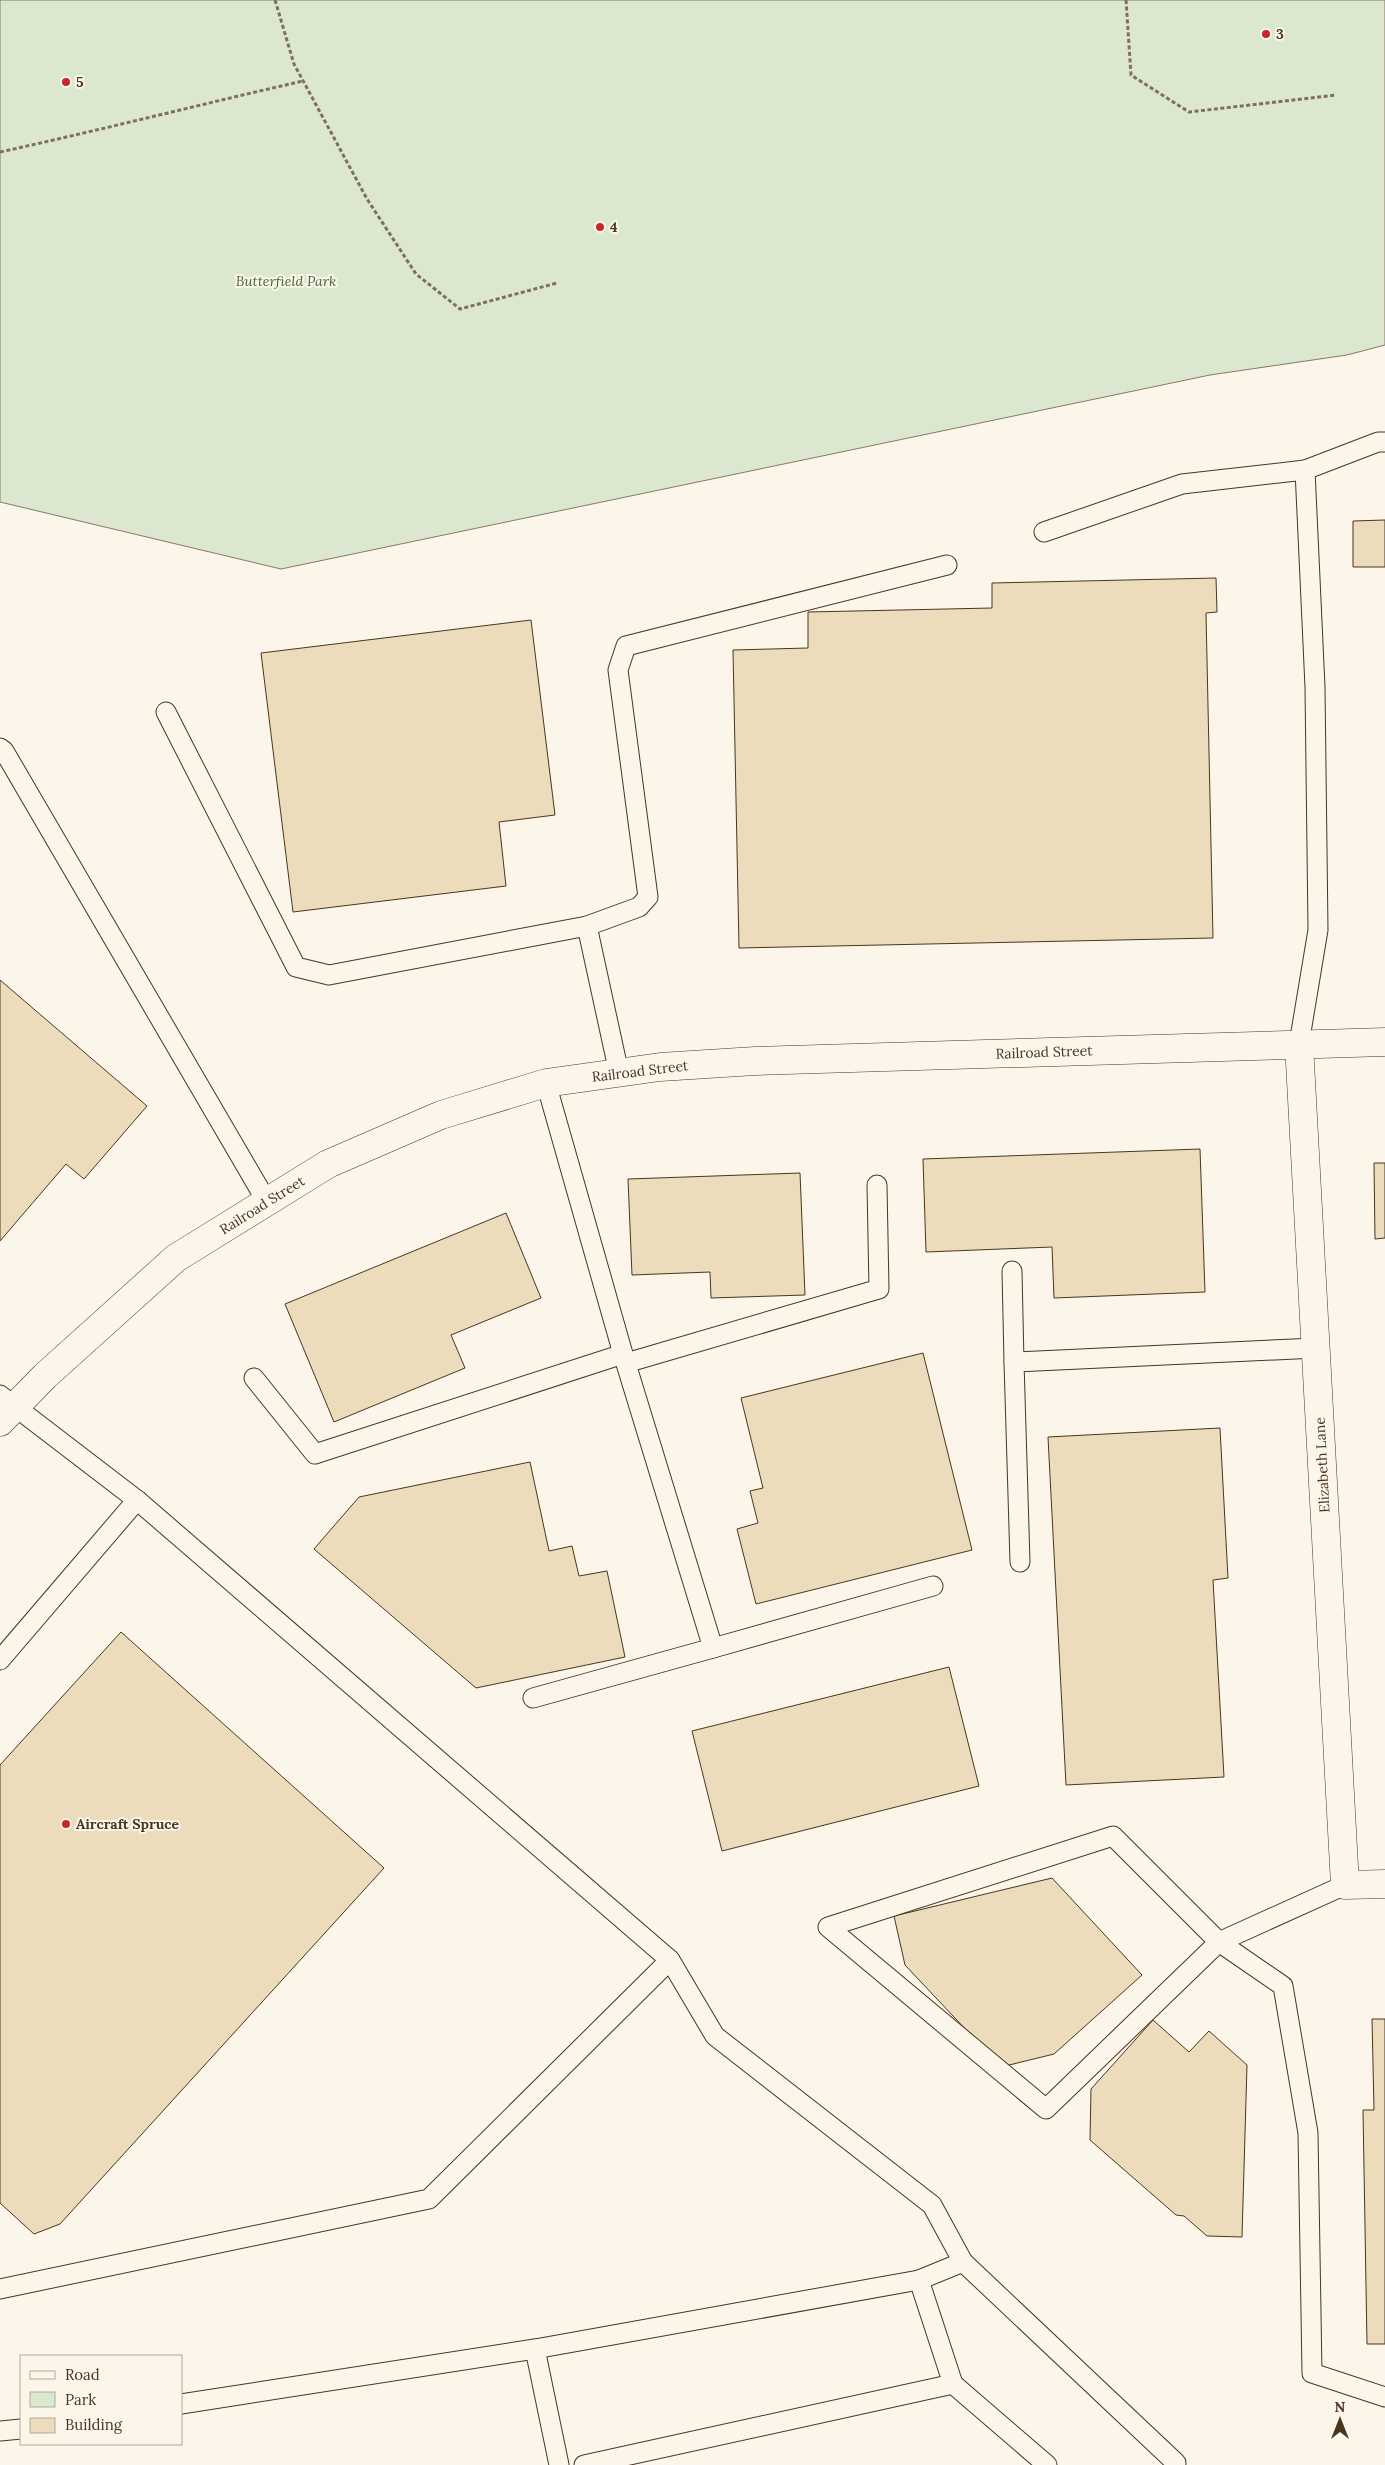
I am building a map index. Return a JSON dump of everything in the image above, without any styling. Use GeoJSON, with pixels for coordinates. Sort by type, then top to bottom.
{"type":"FeatureCollection","features":[{"type":"Feature","properties":{"kind":"main road","name":"Railroad Street"},"geometry":{"type":"LineString","coordinates":[[5,1408],[45,1376],[176,1258],[328,1164],[441,1115],[546,1084],[660,1067],[756,1061],[1385,1042]]}},
{"type":"Feature","properties":{"kind":"main road","name":"Elizabeth Lane"},"geometry":{"type":"LineString","coordinates":[[1298,1044],[1345,1885]]}},
{"type":"Feature","properties":{"kind":"main road"},"geometry":{"type":"LineString","coordinates":[[1345,1885],[1385,1884]]}},
{"type":"Feature","properties":{"kind":"lane"},"geometry":{"type":"LineString","coordinates":[[1044,532],[1182,484],[1305,470],[1378,442],[1385,442]]}},
{"type":"Feature","properties":{"kind":"lane"},"geometry":{"type":"LineString","coordinates":[[1298,1044],[1318,930],[1315,687],[1305,470]]}},
{"type":"Feature","properties":{"kind":"lane"},"geometry":{"type":"LineString","coordinates":[[166,712],[296,968],[329,975],[587,926],[639,907],[648,897],[618,670],[626,646],[947,565]]}},
{"type":"Feature","properties":{"kind":"lane"},"geometry":{"type":"LineString","coordinates":[[0,748],[14,768],[267,1202]]}},
{"type":"Feature","properties":{"kind":"lane"},"geometry":{"type":"LineString","coordinates":[[587,926],[619,1073]]}},
{"type":"Feature","properties":{"kind":"lane"},"geometry":{"type":"LineString","coordinates":[[546,1084],[625,1359],[713,1648]]}},
{"type":"Feature","properties":{"kind":"lane"},"geometry":{"type":"LineString","coordinates":[[254,1378],[315,1454],[625,1359],[878,1289],[877,1185]]}},
{"type":"Feature","properties":{"kind":"lane"},"geometry":{"type":"LineString","coordinates":[[1012,1272],[1020,1562]]}},
{"type":"Feature","properties":{"kind":"lane"},"geometry":{"type":"LineString","coordinates":[[1014,1362],[1316,1348]]}},
{"type":"Feature","properties":{"kind":"lane"},"geometry":{"type":"LineString","coordinates":[[5,1408],[137,1500],[670,1960],[715,2036],[932,2205],[963,2262],[1176,2463],[1174,2465]]}},
{"type":"Feature","properties":{"kind":"lane"},"geometry":{"type":"LineString","coordinates":[[0,1660],[137,1500]]}},
{"type":"Feature","properties":{"kind":"lane"},"geometry":{"type":"LineString","coordinates":[[534,1698],[934,1586]]}},
{"type":"Feature","properties":{"kind":"lane"},"geometry":{"type":"LineString","coordinates":[[1345,1885],[1219,1942],[1046,2109],[828,1927],[1113,1836],[1219,1942],[1283,1986],[1308,2133],[1312,2373],[1385,2397]]}},
{"type":"Feature","properties":{"kind":"lane"},"geometry":{"type":"LineString","coordinates":[[0,2289],[429,2199],[670,1960]]}},
{"type":"Feature","properties":{"kind":"lane"},"geometry":{"type":"LineString","coordinates":[[182,2404],[535,2350],[919,2280],[963,2262]]}},
{"type":"Feature","properties":{"kind":"lane"},"geometry":{"type":"LineString","coordinates":[[919,2280],[953,2384],[1047,2465]]}},
{"type":"Feature","properties":{"kind":"lane"},"geometry":{"type":"LineString","coordinates":[[535,2350],[559,2465]]}},
{"type":"Feature","properties":{"kind":"lane"},"geometry":{"type":"LineString","coordinates":[[584,2465],[953,2384]]}},
{"type":"Feature","properties":{"kind":"lane"},"geometry":{"type":"LineString","coordinates":[[0,2431],[20,2429]]}},
{"type":"Feature","properties":{"kind":"path"},"geometry":{"type":"LineString","coordinates":[[275,0],[294,64],[368,199],[416,274],[460,309],[557,283]]}},
{"type":"Feature","properties":{"kind":"path"},"geometry":{"type":"LineString","coordinates":[[1126,0],[1132,75],[1189,112],[1336,95]]}},
{"type":"Feature","properties":{"kind":"path"},"geometry":{"type":"LineString","coordinates":[[0,152],[303,81]]}},
{"type":"Feature","properties":{"kind":"green space","name":"Butterfield Park"},"geometry":{"type":"Polygon","coordinates":[[[0,0],[1385,0],[1385,345],[1347,355],[1210,375],[281,569],[0,502],[0,0]]]}},
{"type":"Feature","properties":{"kind":"building"},"geometry":{"type":"Polygon","coordinates":[[[1385,520],[1385,567],[1353,567],[1353,521],[1385,520]]]}},
{"type":"Feature","properties":{"kind":"building"},"geometry":{"type":"Polygon","coordinates":[[[1216,578],[1217,612],[1206,613],[1213,938],[739,948],[733,650],[808,648],[808,612],[992,608],[992,583],[1216,578]]]}},
{"type":"Feature","properties":{"kind":"building"},"geometry":{"type":"Polygon","coordinates":[[[531,620],[555,815],[499,822],[506,886],[293,912],[261,653],[531,620]]]}},
{"type":"Feature","properties":{"kind":"building"},"geometry":{"type":"Polygon","coordinates":[[[0,980],[147,1106],[84,1179],[66,1164],[0,1241],[0,980]]]}},
{"type":"Feature","properties":{"kind":"building"},"geometry":{"type":"Polygon","coordinates":[[[1200,1149],[1205,1292],[1054,1298],[1052,1247],[926,1252],[923,1159],[1200,1149]]]}},
{"type":"Feature","properties":{"kind":"building"},"geometry":{"type":"Polygon","coordinates":[[[1374,1163],[1385,1163],[1385,1238],[1375,1239],[1374,1163]]]}},
{"type":"Feature","properties":{"kind":"building"},"geometry":{"type":"Polygon","coordinates":[[[800,1173],[805,1295],[711,1298],[710,1272],[632,1275],[628,1179],[800,1173]]]}},
{"type":"Feature","properties":{"kind":"building"},"geometry":{"type":"Polygon","coordinates":[[[506,1213],[541,1298],[451,1335],[465,1368],[334,1422],[285,1304],[506,1213]]]}},
{"type":"Feature","properties":{"kind":"building"},"geometry":{"type":"Polygon","coordinates":[[[923,1353],[972,1550],[756,1604],[737,1529],[758,1523],[750,1491],[763,1488],[741,1398],[923,1353]]]}},
{"type":"Feature","properties":{"kind":"building"},"geometry":{"type":"Polygon","coordinates":[[[1220,1428],[1228,1578],[1213,1580],[1224,1777],[1066,1785],[1048,1437],[1220,1428]]]}},
{"type":"Feature","properties":{"kind":"building"},"geometry":{"type":"Polygon","coordinates":[[[530,1462],[549,1551],[572,1546],[579,1576],[607,1571],[625,1657],[476,1688],[314,1549],[359,1497],[530,1462]]]}},
{"type":"Feature","properties":{"kind":"building"},"geometry":{"type":"Polygon","coordinates":[[[121,1632],[384,1868],[60,2224],[34,2234],[0,2203],[0,1765],[121,1632]]]}},
{"type":"Feature","properties":{"kind":"building"},"geometry":{"type":"Polygon","coordinates":[[[949,1667],[979,1786],[722,1851],[692,1731],[949,1667]]]}},
{"type":"Feature","properties":{"kind":"building"},"geometry":{"type":"Polygon","coordinates":[[[1052,1878],[1142,1975],[1054,2054],[1001,2067],[905,1965],[894,1916],[1052,1878]]]}},
{"type":"Feature","properties":{"kind":"building"},"geometry":{"type":"Polygon","coordinates":[[[1372,2019],[1385,2019],[1385,2344],[1367,2344],[1363,2110],[1374,2110],[1372,2019]]]}},
{"type":"Feature","properties":{"kind":"building"},"geometry":{"type":"Polygon","coordinates":[[[1153,2020],[1189,2052],[1209,2031],[1247,2065],[1242,2237],[1207,2236],[1184,2216],[1176,2215],[1090,2140],[1091,2089],[1153,2020]]]}},
{"type":"Feature","properties":{"kind":"place","name":"3"},"geometry":{"type":"Point","coordinates":[1266,34]}},
{"type":"Feature","properties":{"kind":"place","name":"5"},"geometry":{"type":"Point","coordinates":[66,82]}},
{"type":"Feature","properties":{"kind":"place","name":"4"},"geometry":{"type":"Point","coordinates":[600,227]}},
{"type":"Feature","properties":{"kind":"place","name":"Aircraft Spruce"},"geometry":{"type":"Point","coordinates":[66,1824]}}]}
